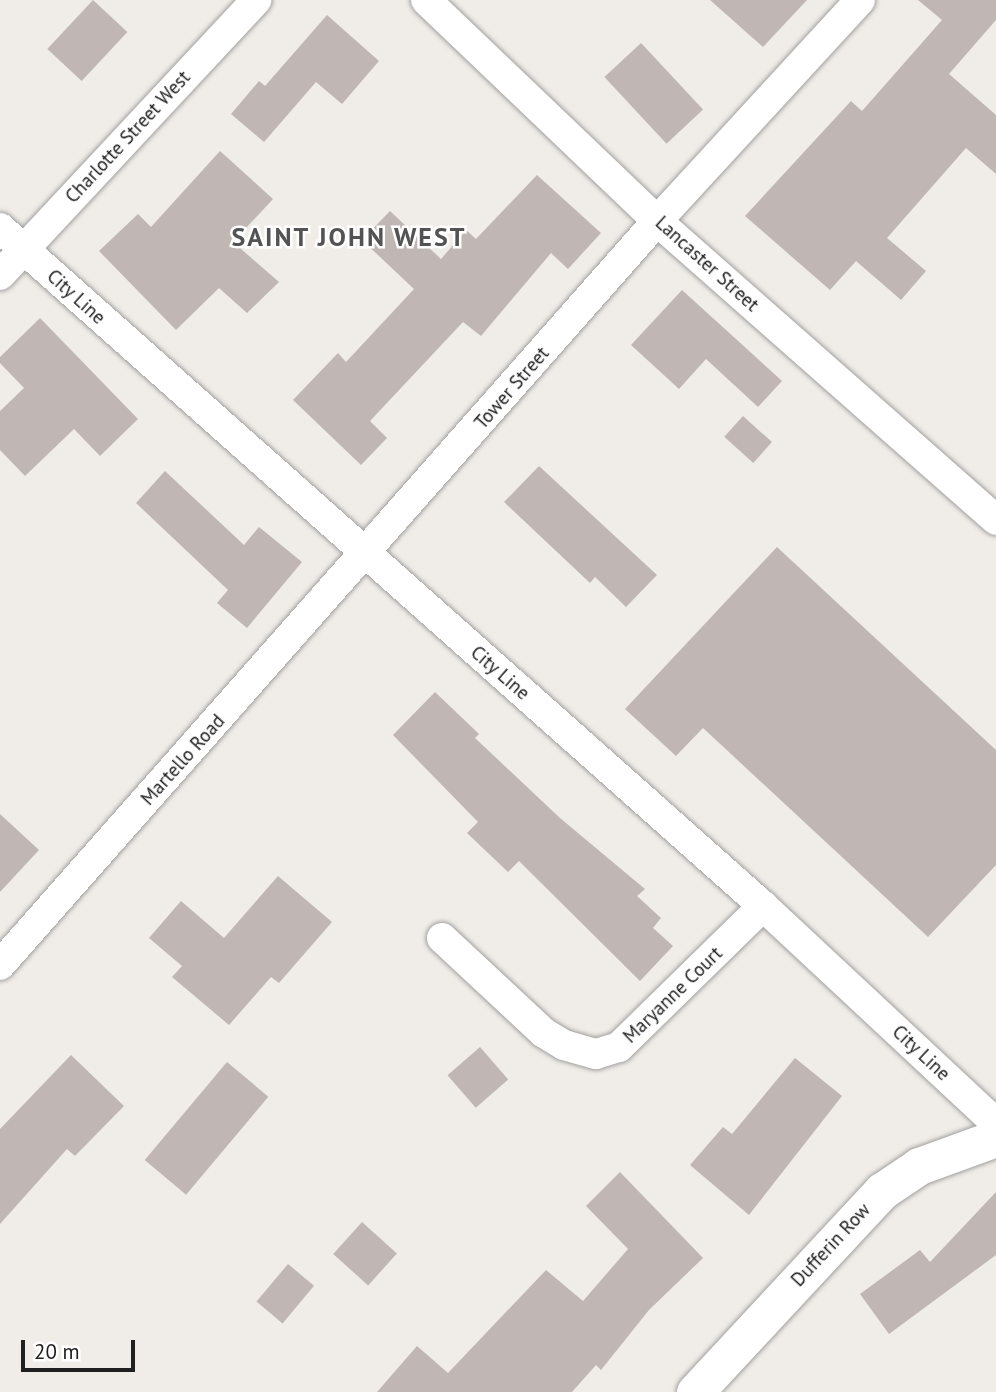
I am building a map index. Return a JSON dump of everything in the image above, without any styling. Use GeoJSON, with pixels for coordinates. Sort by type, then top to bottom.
{"type":"FeatureCollection","features":[{"type":"Feature","properties":{"kind":"street","name":"Charlotte Street West"},"geometry":{"type":"LineString","coordinates":[[0,275],[256,0]]}},
{"type":"Feature","properties":{"kind":"street","name":"Lancaster Street"},"geometry":{"type":"LineString","coordinates":[[426,0],[657,220],[996,520]]}},
{"type":"Feature","properties":{"kind":"street","name":"Tower Street"},"geometry":{"type":"LineString","coordinates":[[366,555],[657,220],[860,0]]}},
{"type":"Feature","properties":{"kind":"street","name":"City Line"},"geometry":{"type":"LineString","coordinates":[[0,228],[763,906],[996,1123]]}},
{"type":"Feature","properties":{"kind":"street","name":"Martello Road"},"geometry":{"type":"LineString","coordinates":[[0,965],[366,555]]}},
{"type":"Feature","properties":{"kind":"street","name":"Maryanne Court"},"geometry":{"type":"LineString","coordinates":[[442,938],[544,1033],[596,1054],[619,1047],[763,906]]}},
{"type":"Feature","properties":{"kind":"street","name":"Dufferin Row"},"geometry":{"type":"LineString","coordinates":[[695,1392],[890,1184],[919,1167],[996,1138]]}},
{"type":"Feature","properties":{"kind":"building"},"geometry":{"type":"Polygon","coordinates":[[[93,0],[127,32],[82,81],[47,49],[93,0]]]}},
{"type":"Feature","properties":{"kind":"building"},"geometry":{"type":"Polygon","coordinates":[[[710,0],[807,0],[763,47],[710,0]]]}},
{"type":"Feature","properties":{"kind":"building"},"geometry":{"type":"Polygon","coordinates":[[[918,0],[996,0],[996,20],[949,74],[996,115],[996,174],[966,148],[887,238],[926,271],[901,300],[856,261],[830,290],[745,216],[851,101],[862,111],[942,20],[918,0]]]}},
{"type":"Feature","properties":{"kind":"building"},"geometry":{"type":"Polygon","coordinates":[[[327,15],[379,61],[342,104],[316,82],[264,142],[231,114],[259,81],[265,86],[327,15]]]}},
{"type":"Feature","properties":{"kind":"building"},"geometry":{"type":"Polygon","coordinates":[[[641,43],[703,110],[666,144],[604,77],[641,43]]]}},
{"type":"Feature","properties":{"kind":"building"},"geometry":{"type":"Polygon","coordinates":[[[220,151],[273,199],[233,242],[279,282],[247,313],[219,288],[176,330],[99,251],[138,214],[151,227],[220,151]]]}},
{"type":"Feature","properties":{"kind":"building"},"geometry":{"type":"Polygon","coordinates":[[[537,175],[601,233],[568,269],[551,253],[481,336],[463,322],[370,421],[387,438],[361,465],[293,400],[338,353],[346,362],[414,289],[362,240],[390,211],[441,259],[466,230],[476,239],[537,175]]]}},
{"type":"Feature","properties":{"kind":"building"},"geometry":{"type":"Polygon","coordinates":[[[682,290],[782,381],[758,407],[706,359],[679,389],[631,345],[682,290]]]}},
{"type":"Feature","properties":{"kind":"building"},"geometry":{"type":"Polygon","coordinates":[[[40,318],[138,419],[100,456],[74,429],[25,476],[0,450],[0,411],[24,388],[0,363],[0,357],[40,318]]]}},
{"type":"Feature","properties":{"kind":"building"},"geometry":{"type":"Polygon","coordinates":[[[743,416],[772,442],[753,463],[724,437],[743,416]]]}},
{"type":"Feature","properties":{"kind":"building"},"geometry":{"type":"Polygon","coordinates":[[[539,466],[657,575],[626,607],[595,577],[590,583],[504,502],[539,466]]]}},
{"type":"Feature","properties":{"kind":"building"},"geometry":{"type":"Polygon","coordinates":[[[165,471],[244,545],[259,527],[302,562],[247,628],[217,603],[228,590],[136,503],[165,471]]]}},
{"type":"Feature","properties":{"kind":"building"},"geometry":{"type":"Polygon","coordinates":[[[777,547],[996,750],[996,865],[928,937],[703,728],[676,756],[625,709],[777,547]]]}},
{"type":"Feature","properties":{"kind":"building"},"geometry":{"type":"Polygon","coordinates":[[[435,692],[479,734],[475,738],[560,818],[645,889],[637,896],[661,918],[653,928],[673,946],[640,981],[519,861],[508,872],[467,833],[478,822],[393,735],[435,692]]]}},
{"type":"Feature","properties":{"kind":"building"},"geometry":{"type":"Polygon","coordinates":[[[0,814],[39,850],[0,892],[0,814]]]}},
{"type":"Feature","properties":{"kind":"building"},"geometry":{"type":"Polygon","coordinates":[[[278,876],[332,922],[279,983],[271,977],[229,1025],[172,977],[182,966],[149,938],[181,901],[224,938],[278,876]]]}},
{"type":"Feature","properties":{"kind":"building"},"geometry":{"type":"Polygon","coordinates":[[[480,1047],[508,1079],[476,1108],[448,1075],[480,1047]]]}},
{"type":"Feature","properties":{"kind":"building"},"geometry":{"type":"Polygon","coordinates":[[[71,1055],[124,1106],[75,1156],[67,1149],[0,1224],[0,1129],[71,1055]]]}},
{"type":"Feature","properties":{"kind":"building"},"geometry":{"type":"Polygon","coordinates":[[[795,1058],[842,1096],[749,1215],[690,1165],[723,1127],[732,1134],[795,1058]]]}},
{"type":"Feature","properties":{"kind":"building"},"geometry":{"type":"Polygon","coordinates":[[[227,1062],[268,1097],[186,1195],[145,1160],[227,1062]]]}},
{"type":"Feature","properties":{"kind":"building"},"geometry":{"type":"Polygon","coordinates":[[[620,1172],[703,1258],[649,1310],[601,1370],[596,1365],[572,1392],[377,1392],[417,1346],[448,1373],[546,1270],[583,1301],[628,1249],[586,1206],[620,1172]]]}},
{"type":"Feature","properties":{"kind":"building"},"geometry":{"type":"Polygon","coordinates":[[[996,1192],[996,1255],[889,1334],[860,1294],[920,1250],[930,1262],[996,1192]]]}},
{"type":"Feature","properties":{"kind":"building"},"geometry":{"type":"Polygon","coordinates":[[[362,1222],[397,1253],[368,1285],[333,1254],[362,1222]]]}},
{"type":"Feature","properties":{"kind":"building"},"geometry":{"type":"Polygon","coordinates":[[[288,1264],[314,1286],[283,1323],[257,1302],[288,1264]]]}},
{"type":"Feature","properties":{"kind":"district","name":"SAINT JOHN WEST"},"geometry":{"type":"Point","coordinates":[349,237]}}]}
